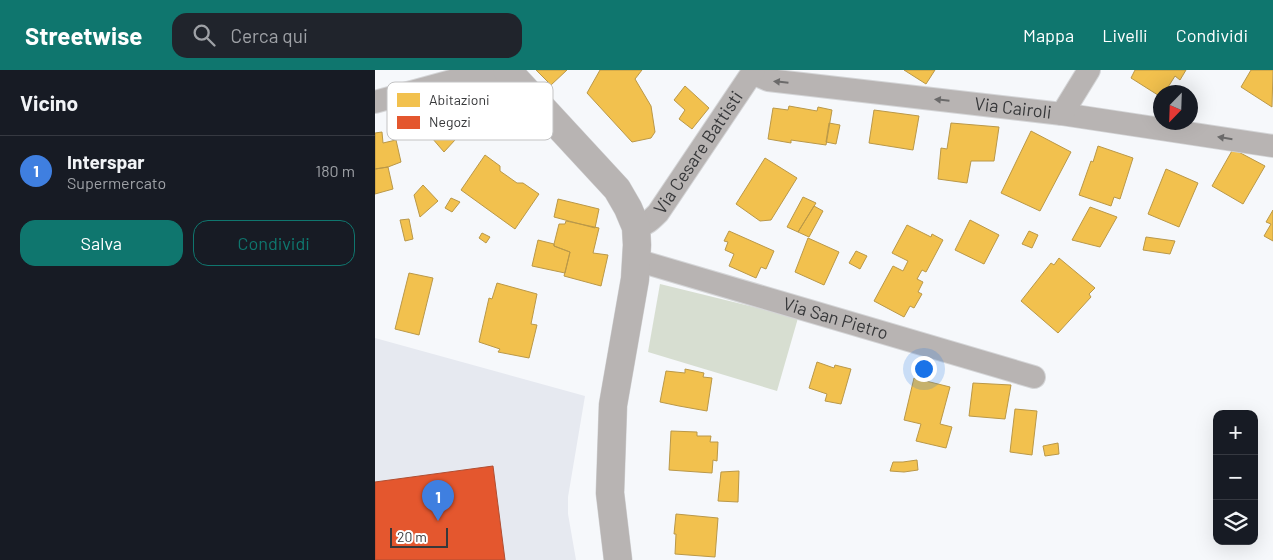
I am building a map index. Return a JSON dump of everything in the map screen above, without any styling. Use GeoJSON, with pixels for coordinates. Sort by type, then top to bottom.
{"type":"FeatureCollection","features":[{"type":"Feature","properties":{"kind":"street"},"geometry":{"type":"LineString","coordinates":[[448,82],[455,80],[498,79],[507,70],[518,82]]}},
{"type":"Feature","properties":{"kind":"street"},"geometry":{"type":"LineString","coordinates":[[1062,114],[1089,70]]}},
{"type":"Feature","properties":{"kind":"street","name":"Via Cesare Battisti"},"geometry":{"type":"LineString","coordinates":[[636,227],[651,221],[658,213],[753,72]]}},
{"type":"Feature","properties":{"kind":"street","name":"Via Cairoli"},"geometry":{"type":"LineString","coordinates":[[753,72],[768,80],[1062,114],[1273,146]]}},
{"type":"Feature","properties":{"kind":"street"},"geometry":{"type":"LineString","coordinates":[[553,120],[617,189],[636,227],[635,280],[613,405],[601,450],[594,497],[599,560]]}},
{"type":"Feature","properties":{"kind":"street","name":"Via San Pietro"},"geometry":{"type":"LineString","coordinates":[[636,260],[1034,376]]}},
{"type":"Feature","properties":{"kind":"street"},"geometry":{"type":"LineString","coordinates":[[613,405],[610,493],[618,560]]}},
{"type":"Feature","properties":{"kind":"shaded area"},"geometry":{"type":"Polygon","coordinates":[[[660,284],[798,318],[777,391],[648,352],[660,284]]]}},
{"type":"Feature","properties":{"kind":"shaded area"},"geometry":{"type":"Polygon","coordinates":[[[375,338],[585,396],[568,497],[568,514],[576,560],[375,560],[375,338]]]}},
{"type":"Feature","properties":{"kind":"building: Abitazioni"},"geometry":{"type":"Polygon","coordinates":[[[536,70],[567,70],[553,83],[548,82],[536,70]]]}},
{"type":"Feature","properties":{"kind":"building: Abitazioni"},"geometry":{"type":"Polygon","coordinates":[[[600,70],[642,70],[635,79],[651,106],[655,132],[651,138],[632,142],[587,93],[600,70]]]}},
{"type":"Feature","properties":{"kind":"building: Abitazioni"},"geometry":{"type":"Polygon","coordinates":[[[904,70],[935,70],[926,84],[904,70]]]}},
{"type":"Feature","properties":{"kind":"building: Abitazioni"},"geometry":{"type":"Polygon","coordinates":[[[1135,70],[1186,70],[1180,80],[1175,76],[1169,85],[1153,85],[1153,92],[1131,78],[1135,70]]]}},
{"type":"Feature","properties":{"kind":"building: Abitazioni"},"geometry":{"type":"Polygon","coordinates":[[[1251,70],[1273,70],[1272,107],[1241,87],[1251,70]]]}},
{"type":"Feature","properties":{"kind":"building: Abitazioni"},"geometry":{"type":"Polygon","coordinates":[[[685,86],[709,108],[692,129],[679,119],[685,110],[674,100],[685,86]]]}},
{"type":"Feature","properties":{"kind":"building: Abitazioni"},"geometry":{"type":"Polygon","coordinates":[[[789,106],[817,111],[818,107],[832,110],[826,145],[791,140],[791,143],[768,139],[773,108],[788,110],[789,106]]]}},
{"type":"Feature","properties":{"kind":"building: Abitazioni"},"geometry":{"type":"Polygon","coordinates":[[[874,110],[919,116],[913,150],[869,143],[874,110]]]}},
{"type":"Feature","properties":{"kind":"building: Abitazioni"},"geometry":{"type":"Polygon","coordinates":[[[829,123],[840,125],[836,144],[826,142],[829,123]]]}},
{"type":"Feature","properties":{"kind":"building: Abitazioni"},"geometry":{"type":"Polygon","coordinates":[[[951,123],[999,127],[994,161],[971,161],[967,183],[938,179],[941,148],[947,149],[951,123]]]}},
{"type":"Feature","properties":{"kind":"building: Abitazioni"},"geometry":{"type":"Polygon","coordinates":[[[1031,131],[1071,152],[1040,211],[1001,193],[1031,131]]]}},
{"type":"Feature","properties":{"kind":"building: Abitazioni"},"geometry":{"type":"Polygon","coordinates":[[[382,132],[383,143],[396,140],[401,162],[375,169],[375,133],[382,132]]]}},
{"type":"Feature","properties":{"kind":"building: Abitazioni"},"geometry":{"type":"Polygon","coordinates":[[[434,140],[455,140],[444,152],[434,140]]]}},
{"type":"Feature","properties":{"kind":"building: Abitazioni"},"geometry":{"type":"Polygon","coordinates":[[[1098,146],[1133,158],[1120,199],[1114,197],[1111,206],[1079,195],[1098,146]]]}},
{"type":"Feature","properties":{"kind":"building: Abitazioni"},"geometry":{"type":"Polygon","coordinates":[[[1233,149],[1265,166],[1243,204],[1212,186],[1233,149]]]}},
{"type":"Feature","properties":{"kind":"building: Abitazioni"},"geometry":{"type":"Polygon","coordinates":[[[485,155],[500,166],[500,171],[517,183],[523,183],[539,194],[515,229],[461,190],[485,155]]]}},
{"type":"Feature","properties":{"kind":"building: Abitazioni"},"geometry":{"type":"Polygon","coordinates":[[[765,158],[797,178],[771,220],[760,221],[736,204],[765,158]]]}},
{"type":"Feature","properties":{"kind":"building: Abitazioni"},"geometry":{"type":"Polygon","coordinates":[[[388,167],[393,189],[375,194],[375,169],[388,167]]]}},
{"type":"Feature","properties":{"kind":"building: Abitazioni"},"geometry":{"type":"Polygon","coordinates":[[[1166,169],[1198,183],[1179,227],[1148,214],[1166,169]]]}},
{"type":"Feature","properties":{"kind":"building: Abitazioni"},"geometry":{"type":"Polygon","coordinates":[[[423,185],[438,201],[420,217],[414,195],[423,185]]]}},
{"type":"Feature","properties":{"kind":"building: Abitazioni"},"geometry":{"type":"Polygon","coordinates":[[[803,197],[816,203],[798,232],[787,227],[803,197]]]}},
{"type":"Feature","properties":{"kind":"building: Abitazioni"},"geometry":{"type":"Polygon","coordinates":[[[451,198],[460,202],[452,212],[445,208],[451,198]]]}},
{"type":"Feature","properties":{"kind":"building: Abitazioni"},"geometry":{"type":"Polygon","coordinates":[[[558,199],[599,209],[595,228],[554,217],[558,199]]]}},
{"type":"Feature","properties":{"kind":"building: Abitazioni"},"geometry":{"type":"Polygon","coordinates":[[[814,206],[823,211],[809,237],[798,232],[814,206]]]}},
{"type":"Feature","properties":{"kind":"building: Abitazioni"},"geometry":{"type":"Polygon","coordinates":[[[1090,207],[1117,217],[1100,247],[1072,240],[1090,207]]]}},
{"type":"Feature","properties":{"kind":"building: Abitazioni"},"geometry":{"type":"Polygon","coordinates":[[[1273,210],[1273,241],[1264,236],[1271,224],[1266,222],[1273,210]]]}},
{"type":"Feature","properties":{"kind":"building: Abitazioni"},"geometry":{"type":"Polygon","coordinates":[[[409,219],[413,239],[405,241],[400,220],[409,219]]]}},
{"type":"Feature","properties":{"kind":"building: Abitazioni"},"geometry":{"type":"Polygon","coordinates":[[[970,220],[999,235],[984,264],[955,250],[970,220]]]}},
{"type":"Feature","properties":{"kind":"building: Abitazioni"},"geometry":{"type":"Polygon","coordinates":[[[566,221],[599,228],[593,253],[608,255],[601,286],[564,276],[570,252],[554,246],[554,244],[559,224],[565,224],[566,221]]]}},
{"type":"Feature","properties":{"kind":"building: Abitazioni"},"geometry":{"type":"Polygon","coordinates":[[[907,225],[931,237],[932,234],[943,240],[926,272],[922,270],[917,279],[923,282],[918,292],[922,294],[914,308],[910,306],[904,317],[874,301],[893,266],[903,271],[908,261],[892,253],[907,225]]]}},
{"type":"Feature","properties":{"kind":"building: Abitazioni"},"geometry":{"type":"Polygon","coordinates":[[[729,231],[774,251],[766,269],[761,267],[756,278],[729,266],[734,254],[725,250],[728,242],[724,241],[729,231]]]}},
{"type":"Feature","properties":{"kind":"building: Abitazioni"},"geometry":{"type":"Polygon","coordinates":[[[1029,231],[1038,235],[1032,248],[1022,244],[1029,231]]]}},
{"type":"Feature","properties":{"kind":"building: Abitazioni"},"geometry":{"type":"Polygon","coordinates":[[[482,233],[490,237],[486,243],[479,238],[482,233]]]}},
{"type":"Feature","properties":{"kind":"building: Abitazioni"},"geometry":{"type":"Polygon","coordinates":[[[1146,237],[1175,241],[1170,254],[1143,250],[1146,237]]]}},
{"type":"Feature","properties":{"kind":"building: Abitazioni"},"geometry":{"type":"Polygon","coordinates":[[[808,238],[839,252],[824,285],[795,272],[808,238]]]}},
{"type":"Feature","properties":{"kind":"building: Abitazioni"},"geometry":{"type":"Polygon","coordinates":[[[538,240],[554,244],[554,246],[570,252],[565,273],[532,266],[538,240]]]}},
{"type":"Feature","properties":{"kind":"building: Abitazioni"},"geometry":{"type":"Polygon","coordinates":[[[856,251],[867,256],[860,269],[849,263],[856,251]]]}},
{"type":"Feature","properties":{"kind":"building: Abitazioni"},"geometry":{"type":"Polygon","coordinates":[[[1059,258],[1095,288],[1089,294],[1091,297],[1058,333],[1021,301],[1051,263],[1054,265],[1059,258]]]}},
{"type":"Feature","properties":{"kind":"building: Abitazioni"},"geometry":{"type":"Polygon","coordinates":[[[409,273],[433,278],[419,335],[395,329],[409,273]]]}},
{"type":"Feature","properties":{"kind":"building: Abitazioni"},"geometry":{"type":"Polygon","coordinates":[[[497,283],[537,294],[531,324],[537,325],[529,358],[498,352],[500,349],[479,342],[489,298],[492,299],[497,283]]]}},
{"type":"Feature","properties":{"kind":"building: Abitazioni"},"geometry":{"type":"Polygon","coordinates":[[[817,362],[834,368],[835,365],[851,369],[841,404],[825,401],[827,394],[809,388],[817,362]]]}},
{"type":"Feature","properties":{"kind":"building: Abitazioni"},"geometry":{"type":"Polygon","coordinates":[[[685,369],[704,373],[703,377],[712,378],[707,411],[660,402],[666,371],[685,373],[685,369]]]}},
{"type":"Feature","properties":{"kind":"building: Abitazioni"},"geometry":{"type":"Polygon","coordinates":[[[914,378],[950,387],[940,424],[952,427],[946,448],[916,441],[921,424],[904,420],[914,378]]]}},
{"type":"Feature","properties":{"kind":"building: Abitazioni"},"geometry":{"type":"Polygon","coordinates":[[[973,383],[1011,385],[1005,419],[969,416],[973,383]]]}},
{"type":"Feature","properties":{"kind":"building: Abitazioni"},"geometry":{"type":"Polygon","coordinates":[[[1015,409],[1037,411],[1032,455],[1010,452],[1015,409]]]}},
{"type":"Feature","properties":{"kind":"building: Abitazioni"},"geometry":{"type":"Polygon","coordinates":[[[671,431],[697,432],[697,436],[711,436],[710,442],[718,442],[717,461],[713,460],[712,473],[669,470],[671,431]]]}},
{"type":"Feature","properties":{"kind":"building: Abitazioni"},"geometry":{"type":"Polygon","coordinates":[[[1058,443],[1059,454],[1045,456],[1043,446],[1058,443]]]}},
{"type":"Feature","properties":{"kind":"building: Abitazioni"},"geometry":{"type":"Polygon","coordinates":[[[917,460],[918,470],[890,471],[893,462],[917,460]]]}},
{"type":"Feature","properties":{"kind":"building: Abitazioni"},"geometry":{"type":"Polygon","coordinates":[[[739,471],[738,502],[718,501],[721,472],[739,471]]]}},
{"type":"Feature","properties":{"kind":"building: Abitazioni"},"geometry":{"type":"Polygon","coordinates":[[[676,514],[718,518],[715,557],[675,554],[676,514]]]}},
{"type":"Feature","properties":{"kind":"building: Negozi"},"geometry":{"type":"Polygon","coordinates":[[[493,466],[505,560],[375,560],[375,482],[493,466]]]}},
{"type":"Feature","properties":{"kind":"place","name":"Interspar"},"geometry":{"type":"Point","coordinates":[438,521]}}]}
